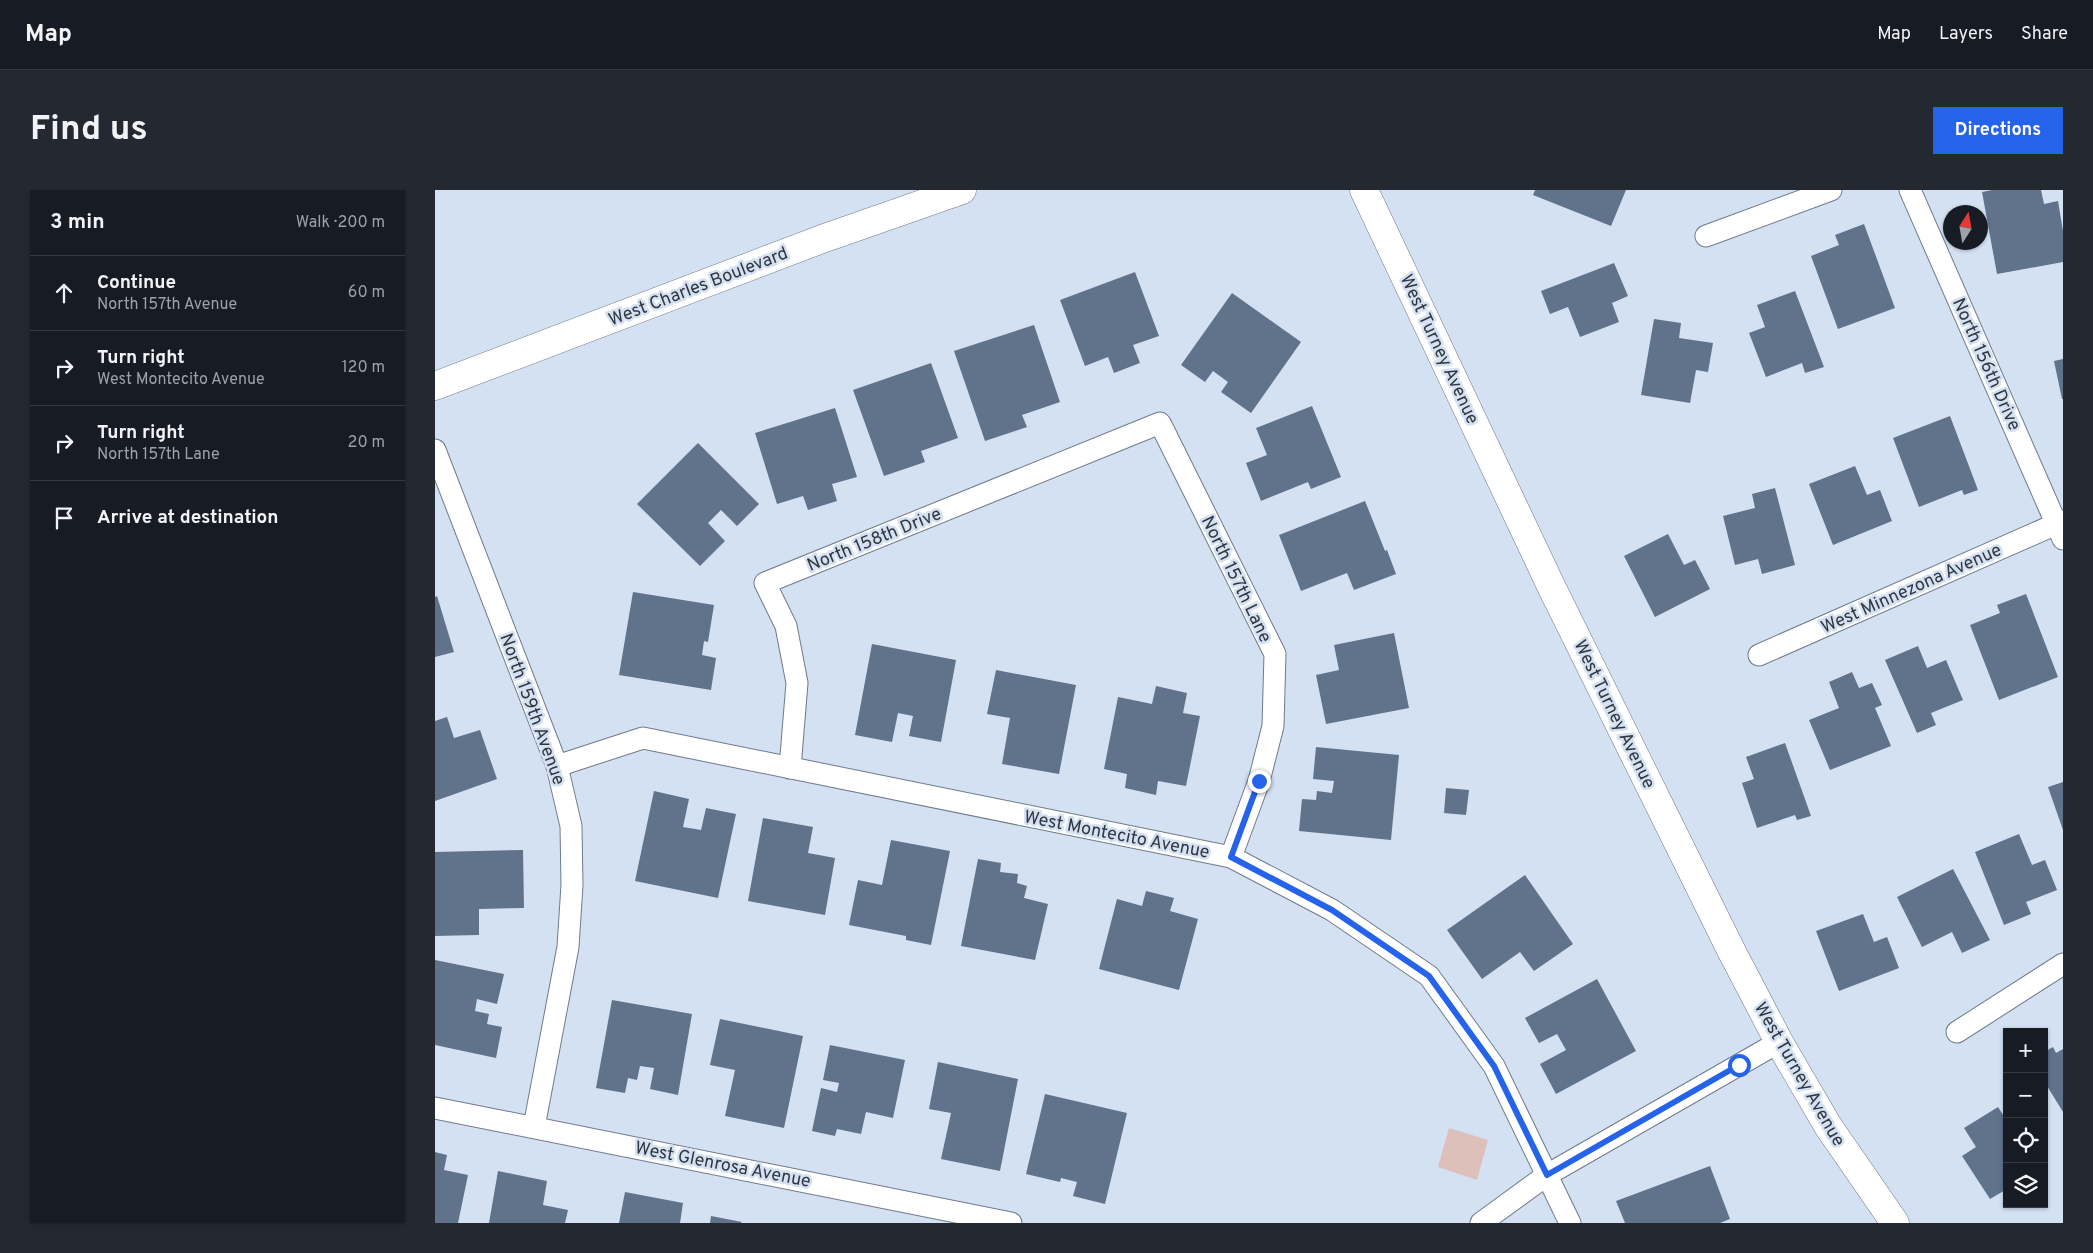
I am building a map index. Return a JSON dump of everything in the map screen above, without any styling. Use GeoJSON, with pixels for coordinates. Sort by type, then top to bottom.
{"type":"FeatureCollection","features":[{"type":"Feature","properties":{"kind":"street","name":"West Charles Boulevard"},"geometry":{"type":"LineString","coordinates":[[435,386],[821,239],[962,190]]}},
{"type":"Feature","properties":{"kind":"street","name":"West Turney Avenue"},"geometry":{"type":"LineString","coordinates":[[1364,190],[1557,597],[1731,950],[1779,1042],[1828,1126],[1895,1223]]}},
{"type":"Feature","properties":{"kind":"street"},"geometry":{"type":"LineString","coordinates":[[1705,236],[1831,190]]}},
{"type":"Feature","properties":{"kind":"street","name":"North 156th Drive"},"geometry":{"type":"LineString","coordinates":[[1911,190],[2061,528]]}},
{"type":"Feature","properties":{"kind":"street","name":"North 158th Drive"},"geometry":{"type":"LineString","coordinates":[[790,768],[797,683],[786,626],[765,583],[1160,423]]}},
{"type":"Feature","properties":{"kind":"street","name":"North 157th Lane"},"geometry":{"type":"LineString","coordinates":[[1160,423],[1275,654],[1273,726],[1259,781],[1231,857]]}},
{"type":"Feature","properties":{"kind":"street","name":"North 159th Avenue"},"geometry":{"type":"LineString","coordinates":[[435,450],[557,766],[571,826],[572,885],[568,947],[534,1127]]}},
{"type":"Feature","properties":{"kind":"street","name":"West Minnezona Avenue"},"geometry":{"type":"LineString","coordinates":[[1759,655],[2061,528]]}},
{"type":"Feature","properties":{"kind":"street","name":"West Montecito Avenue"},"geometry":{"type":"LineString","coordinates":[[557,766],[643,738],[1231,857],[1332,910],[1429,976],[1494,1066],[1570,1223]]}},
{"type":"Feature","properties":{"kind":"street"},"geometry":{"type":"LineString","coordinates":[[1957,1032],[2063,964]]}},
{"type":"Feature","properties":{"kind":"street"},"geometry":{"type":"LineString","coordinates":[[1481,1223],[1547,1175],[1779,1042]]}},
{"type":"Feature","properties":{"kind":"street","name":"West Glenrosa Avenue"},"geometry":{"type":"LineString","coordinates":[[435,1108],[1011,1223]]}},
{"type":"Feature","properties":{"kind":"shaded area"},"geometry":{"type":"Polygon","coordinates":[[[1449,1128],[1488,1140],[1477,1180],[1438,1167],[1449,1128]]]}},
{"type":"Feature","properties":{"kind":"building"},"geometry":{"type":"Polygon","coordinates":[[[1535,190],[1626,190],[1611,226],[1533,195],[1535,190]]]}},
{"type":"Feature","properties":{"kind":"building"},"geometry":{"type":"Polygon","coordinates":[[[1992,190],[2041,190],[2044,204],[2058,201],[2063,231],[2063,262],[1997,274],[1988,225],[1988,205],[1984,205],[1982,192],[1992,190]]]}},
{"type":"Feature","properties":{"kind":"building"},"geometry":{"type":"Polygon","coordinates":[[[1864,224],[1895,308],[1838,329],[1811,256],[1839,245],[1835,235],[1864,224]]]}},
{"type":"Feature","properties":{"kind":"building"},"geometry":{"type":"Polygon","coordinates":[[[1614,263],[1628,296],[1612,303],[1619,322],[1580,337],[1568,307],[1550,314],[1541,291],[1614,263]]]}},
{"type":"Feature","properties":{"kind":"building"},"geometry":{"type":"Polygon","coordinates":[[[1135,272],[1159,336],[1133,345],[1140,363],[1114,373],[1108,357],[1085,366],[1060,300],[1135,272]]]}},
{"type":"Feature","properties":{"kind":"building"},"geometry":{"type":"Polygon","coordinates":[[[1795,291],[1824,367],[1805,373],[1802,363],[1766,377],[1749,333],[1765,327],[1757,305],[1795,291]]]}},
{"type":"Feature","properties":{"kind":"building"},"geometry":{"type":"Polygon","coordinates":[[[1232,293],[1301,342],[1251,413],[1221,392],[1228,382],[1213,371],[1205,382],[1181,365],[1232,293]]]}},
{"type":"Feature","properties":{"kind":"building"},"geometry":{"type":"Polygon","coordinates":[[[1654,319],[1681,323],[1679,338],[1713,343],[1708,372],[1696,370],[1690,403],[1641,395],[1654,319]]]}},
{"type":"Feature","properties":{"kind":"building"},"geometry":{"type":"Polygon","coordinates":[[[1034,325],[1060,402],[1022,415],[1027,427],[985,441],[954,351],[1034,325]]]}},
{"type":"Feature","properties":{"kind":"building"},"geometry":{"type":"Polygon","coordinates":[[[2063,359],[2063,399],[2062,399],[2054,361],[2063,359]]]}},
{"type":"Feature","properties":{"kind":"building"},"geometry":{"type":"Polygon","coordinates":[[[931,363],[958,438],[921,451],[925,462],[884,476],[853,390],[931,363]]]}},
{"type":"Feature","properties":{"kind":"building"},"geometry":{"type":"Polygon","coordinates":[[[1312,406],[1341,477],[1311,489],[1308,482],[1261,501],[1246,463],[1267,455],[1256,428],[1312,406]]]}},
{"type":"Feature","properties":{"kind":"building"},"geometry":{"type":"Polygon","coordinates":[[[835,408],[857,477],[832,484],[837,501],[808,510],[803,496],[777,504],[755,433],[835,408]]]}},
{"type":"Feature","properties":{"kind":"building"},"geometry":{"type":"Polygon","coordinates":[[[1950,416],[1978,490],[1964,495],[1962,490],[1919,507],[1893,438],[1950,416]]]}},
{"type":"Feature","properties":{"kind":"building"},"geometry":{"type":"Polygon","coordinates":[[[698,443],[759,504],[737,526],[721,510],[708,523],[725,541],[700,566],[637,504],[698,443]]]}},
{"type":"Feature","properties":{"kind":"building"},"geometry":{"type":"Polygon","coordinates":[[[1855,466],[1867,495],[1880,490],[1892,521],[1833,545],[1809,484],[1855,466]]]}},
{"type":"Feature","properties":{"kind":"building"},"geometry":{"type":"Polygon","coordinates":[[[1775,488],[1795,565],[1762,574],[1758,559],[1735,565],[1723,516],[1755,508],[1752,494],[1775,488]]]}},
{"type":"Feature","properties":{"kind":"building"},"geometry":{"type":"Polygon","coordinates":[[[1365,501],[1396,574],[1354,590],[1347,573],[1301,591],[1279,535],[1365,501]]]}},
{"type":"Feature","properties":{"kind":"building"},"geometry":{"type":"Polygon","coordinates":[[[1668,534],[1684,565],[1695,560],[1710,589],[1655,617],[1624,556],[1668,534]]]}},
{"type":"Feature","properties":{"kind":"building"},"geometry":{"type":"Polygon","coordinates":[[[633,592],[714,605],[708,642],[704,641],[702,655],[716,658],[711,690],[619,675],[633,592]]]}},
{"type":"Feature","properties":{"kind":"building"},"geometry":{"type":"Polygon","coordinates":[[[2026,594],[2058,677],[1999,700],[1970,625],[2000,613],[1997,605],[2026,594]]]}},
{"type":"Feature","properties":{"kind":"building"},"geometry":{"type":"Polygon","coordinates":[[[437,596],[454,652],[435,657],[435,597],[437,596]]]}},
{"type":"Feature","properties":{"kind":"building"},"geometry":{"type":"Polygon","coordinates":[[[1394,633],[1409,708],[1326,724],[1316,675],[1339,670],[1334,645],[1394,633]]]}},
{"type":"Feature","properties":{"kind":"building"},"geometry":{"type":"Polygon","coordinates":[[[872,644],[956,660],[941,742],[909,736],[913,716],[898,713],[892,742],[855,735],[872,644]]]}},
{"type":"Feature","properties":{"kind":"building"},"geometry":{"type":"Polygon","coordinates":[[[1918,646],[1927,668],[1946,660],[1963,700],[1931,713],[1936,725],[1917,733],[1885,660],[1918,646]]]}},
{"type":"Feature","properties":{"kind":"building"},"geometry":{"type":"Polygon","coordinates":[[[996,670],[1076,685],[1059,774],[1002,764],[1010,718],[987,714],[996,670]]]}},
{"type":"Feature","properties":{"kind":"building"},"geometry":{"type":"Polygon","coordinates":[[[1852,672],[1859,688],[1872,683],[1882,705],[1875,708],[1891,746],[1830,770],[1809,720],[1839,708],[1829,682],[1852,672]]]}},
{"type":"Feature","properties":{"kind":"building"},"geometry":{"type":"Polygon","coordinates":[[[1156,686],[1187,693],[1183,713],[1200,716],[1186,786],[1158,781],[1156,795],[1125,788],[1127,774],[1104,769],[1118,697],[1152,704],[1156,686]]]}},
{"type":"Feature","properties":{"kind":"building"},"geometry":{"type":"Polygon","coordinates":[[[447,717],[454,738],[480,730],[497,779],[435,801],[435,721],[447,717]]]}},
{"type":"Feature","properties":{"kind":"building"},"geometry":{"type":"Polygon","coordinates":[[[1785,743],[1811,816],[1797,820],[1795,815],[1757,828],[1742,783],[1754,779],[1746,757],[1785,743]]]}},
{"type":"Feature","properties":{"kind":"building"},"geometry":{"type":"Polygon","coordinates":[[[1316,747],[1399,755],[1391,840],[1299,831],[1302,799],[1316,800],[1317,791],[1332,793],[1334,781],[1313,779],[1316,747]]]}},
{"type":"Feature","properties":{"kind":"building"},"geometry":{"type":"Polygon","coordinates":[[[2063,782],[2063,830],[2048,787],[2063,782]]]}},
{"type":"Feature","properties":{"kind":"building"},"geometry":{"type":"Polygon","coordinates":[[[1446,788],[1469,790],[1466,815],[1444,813],[1446,788]]]}},
{"type":"Feature","properties":{"kind":"building"},"geometry":{"type":"Polygon","coordinates":[[[654,791],[689,799],[683,827],[701,830],[706,808],[736,814],[718,898],[635,881],[654,791]]]}},
{"type":"Feature","properties":{"kind":"building"},"geometry":{"type":"Polygon","coordinates":[[[763,818],[813,827],[808,853],[835,858],[825,915],[748,901],[763,818]]]}},
{"type":"Feature","properties":{"kind":"building"},"geometry":{"type":"Polygon","coordinates":[[[2019,834],[2032,865],[2045,860],[2057,890],[2026,902],[2031,914],[2004,925],[1975,852],[2019,834]]]}},
{"type":"Feature","properties":{"kind":"building"},"geometry":{"type":"Polygon","coordinates":[[[891,840],[950,851],[931,945],[906,940],[906,936],[849,925],[858,880],[882,885],[891,840]]]}},
{"type":"Feature","properties":{"kind":"building"},"geometry":{"type":"Polygon","coordinates":[[[523,850],[524,908],[479,909],[479,935],[435,936],[435,852],[523,850]]]}},
{"type":"Feature","properties":{"kind":"building"},"geometry":{"type":"Polygon","coordinates":[[[978,859],[1001,863],[1000,872],[1018,874],[1017,883],[1027,886],[1024,898],[1048,904],[1035,960],[961,946],[978,859]]]}},
{"type":"Feature","properties":{"kind":"building"},"geometry":{"type":"Polygon","coordinates":[[[1953,869],[1990,940],[1962,953],[1952,932],[1922,947],[1897,897],[1953,869]]]}},
{"type":"Feature","properties":{"kind":"building"},"geometry":{"type":"Polygon","coordinates":[[[1525,875],[1573,944],[1534,971],[1520,952],[1482,979],[1447,930],[1525,875]]]}},
{"type":"Feature","properties":{"kind":"building"},"geometry":{"type":"Polygon","coordinates":[[[1146,891],[1174,898],[1170,911],[1198,919],[1179,990],[1099,969],[1117,899],[1142,906],[1146,891]]]}},
{"type":"Feature","properties":{"kind":"building"},"geometry":{"type":"Polygon","coordinates":[[[1863,914],[1874,942],[1887,937],[1899,968],[1839,991],[1816,931],[1863,914]]]}},
{"type":"Feature","properties":{"kind":"building"},"geometry":{"type":"Polygon","coordinates":[[[435,960],[504,974],[497,1004],[477,999],[475,1011],[489,1014],[487,1024],[502,1027],[496,1058],[435,1045],[435,960]]]}},
{"type":"Feature","properties":{"kind":"building"},"geometry":{"type":"Polygon","coordinates":[[[1597,979],[1636,1051],[1556,1094],[1540,1064],[1566,1050],[1557,1034],[1539,1043],[1525,1018],[1597,979]]]}},
{"type":"Feature","properties":{"kind":"building"},"geometry":{"type":"Polygon","coordinates":[[[612,1000],[692,1014],[678,1095],[650,1089],[654,1068],[640,1066],[637,1080],[628,1078],[625,1093],[596,1088],[612,1000]]]}},
{"type":"Feature","properties":{"kind":"building"},"geometry":{"type":"Polygon","coordinates":[[[720,1019],[803,1036],[784,1128],[725,1116],[735,1070],[710,1065],[720,1019]]]}},
{"type":"Feature","properties":{"kind":"building"},"geometry":{"type":"Polygon","coordinates":[[[830,1045],[905,1060],[893,1118],[866,1112],[861,1134],[837,1129],[835,1136],[812,1131],[821,1088],[837,1092],[839,1083],[823,1080],[830,1045]]]}},
{"type":"Feature","properties":{"kind":"building"},"geometry":{"type":"Polygon","coordinates":[[[2053,1047],[2056,1053],[2063,1049],[2063,1112],[2048,1088],[2048,1050],[2053,1047]]]}},
{"type":"Feature","properties":{"kind":"building"},"geometry":{"type":"Polygon","coordinates":[[[938,1062],[1018,1079],[1000,1171],[941,1159],[951,1113],[929,1109],[938,1062]]]}},
{"type":"Feature","properties":{"kind":"building"},"geometry":{"type":"Polygon","coordinates":[[[1045,1094],[1127,1113],[1105,1204],[1073,1196],[1077,1182],[1061,1178],[1060,1182],[1026,1174],[1045,1094]]]}},
{"type":"Feature","properties":{"kind":"building"},"geometry":{"type":"Polygon","coordinates":[[[1998,1107],[2003,1115],[2003,1191],[1990,1199],[1962,1156],[1976,1147],[1964,1128],[1998,1107]]]}},
{"type":"Feature","properties":{"kind":"building"},"geometry":{"type":"Polygon","coordinates":[[[435,1152],[447,1155],[444,1170],[468,1175],[458,1223],[435,1223],[435,1152]]]}},
{"type":"Feature","properties":{"kind":"building"},"geometry":{"type":"Polygon","coordinates":[[[1710,1166],[1730,1219],[1720,1223],[1625,1223],[1616,1201],[1710,1166]]]}},
{"type":"Feature","properties":{"kind":"building"},"geometry":{"type":"Polygon","coordinates":[[[498,1171],[547,1181],[543,1205],[568,1210],[565,1223],[489,1223],[498,1171]]]}},
{"type":"Feature","properties":{"kind":"building"},"geometry":{"type":"Polygon","coordinates":[[[625,1192],[683,1203],[680,1223],[619,1223],[625,1192]]]}},
{"type":"Feature","properties":{"kind":"building"},"geometry":{"type":"Polygon","coordinates":[[[711,1216],[742,1222],[710,1223],[711,1216]]]}},
{"type":"Feature","properties":{"kind":"route"},"geometry":{"type":"LineString","coordinates":[[1259,781],[1231,857],[1332,910],[1429,976],[1494,1066],[1547,1175],[1739,1065]]}}]}
